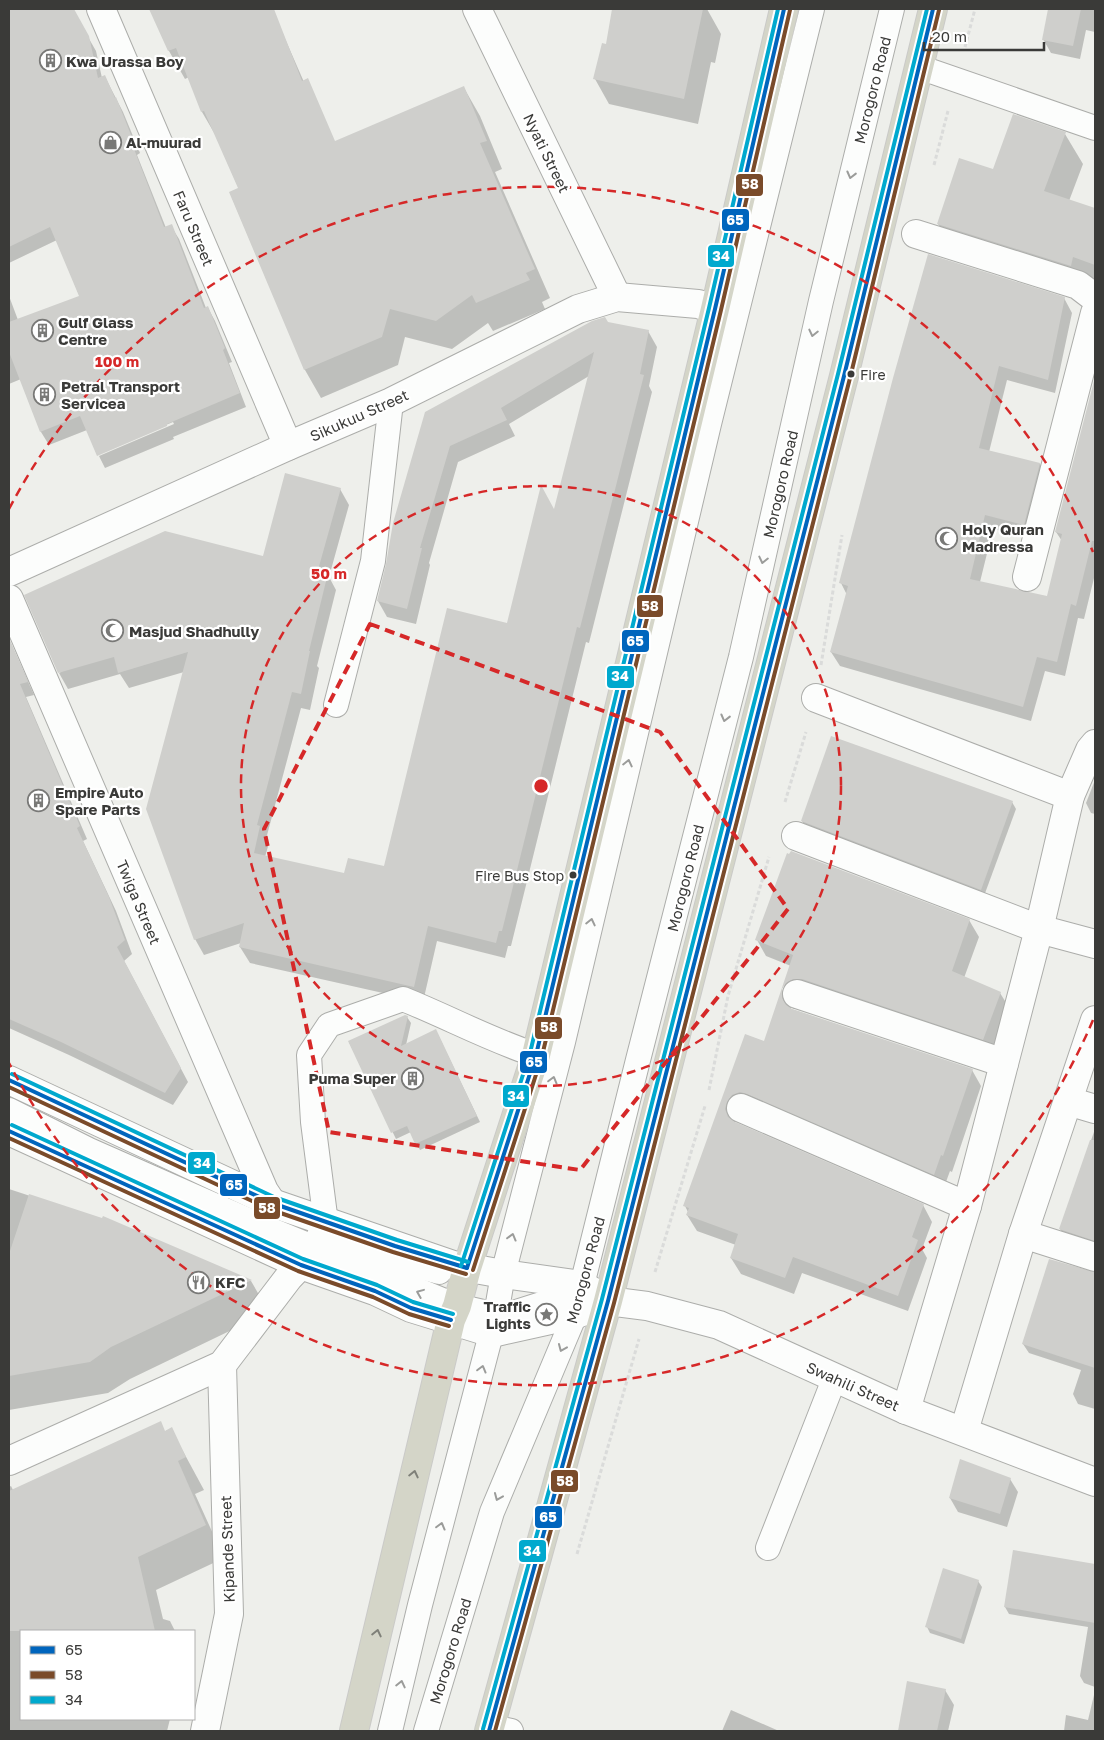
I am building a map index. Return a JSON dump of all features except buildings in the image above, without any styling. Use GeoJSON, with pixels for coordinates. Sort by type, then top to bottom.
{"type":"FeatureCollection","features":[{"type":"Feature","properties":{"kind":"highway"},"geometry":{"type":"LineString","coordinates":[[354,1731],[454,1313],[536,1055],[715,309],[784,9]]}},
{"type":"Feature","properties":{"kind":"highway","name":"Morogoro Road"},"geometry":{"type":"LineString","coordinates":[[497,1730],[842,385],[933,9]]}},
{"type":"Feature","properties":{"kind":"street","name":"Faru Street"},"geometry":{"type":"LineString","coordinates":[[101,9],[288,446]]}},
{"type":"Feature","properties":{"kind":"street","name":"Nyati Street"},"geometry":{"type":"LineString","coordinates":[[477,9],[617,297]]}},
{"type":"Feature","properties":{"kind":"street"},"geometry":{"type":"LineString","coordinates":[[916,234],[1078,285],[1095,298]]}},
{"type":"Feature","properties":{"kind":"street","name":"Sikukuu Street"},"geometry":{"type":"LineString","coordinates":[[9,572],[288,446],[391,402],[578,309],[617,297],[698,304],[715,309]]}},
{"type":"Feature","properties":{"kind":"street"},"geometry":{"type":"LineString","coordinates":[[1027,577],[1095,313]]}},
{"type":"Feature","properties":{"kind":"street","name":"Twiga Street"},"geometry":{"type":"LineString","coordinates":[[9,600],[264,1192],[272,1203]]}},
{"type":"Feature","properties":{"kind":"street"},"geometry":{"type":"LineString","coordinates":[[816,698],[1070,796]]}},
{"type":"Feature","properties":{"kind":"street"},"geometry":{"type":"LineString","coordinates":[[906,1410],[967,1206],[1039,929],[1070,796],[1090,750],[1095,744]]}},
{"type":"Feature","properties":{"kind":"street"},"geometry":{"type":"LineString","coordinates":[[796,836],[1039,929],[1095,944]]}},
{"type":"Feature","properties":{"kind":"street"},"geometry":{"type":"LineString","coordinates":[[797,994],[1004,1063]]}},
{"type":"Feature","properties":{"kind":"street"},"geometry":{"type":"LineString","coordinates":[[964,1430],[1023,1234],[1095,1020]]}},
{"type":"Feature","properties":{"kind":"street"},"geometry":{"type":"LineString","coordinates":[[9,1080],[272,1203],[316,1243],[375,1291],[411,1308],[454,1313],[494,1324],[577,1314],[608,1301]]}},
{"type":"Feature","properties":{"kind":"street"},"geometry":{"type":"LineString","coordinates":[[1068,1101],[1095,1109]]}},
{"type":"Feature","properties":{"kind":"street"},"geometry":{"type":"LineString","coordinates":[[741,1108],[967,1206]]}},
{"type":"Feature","properties":{"kind":"street"},"geometry":{"type":"LineString","coordinates":[[9,1131],[316,1243],[453,1266],[466,1274],[502,1280],[582,1286],[608,1301]]}},
{"type":"Feature","properties":{"kind":"street"},"geometry":{"type":"LineString","coordinates":[[1023,1234],[1095,1256]]}},
{"type":"Feature","properties":{"kind":"street"},"geometry":{"type":"LineString","coordinates":[[9,1461],[222,1365],[316,1243]]}},
{"type":"Feature","properties":{"kind":"street","name":"Swahili Street"},"geometry":{"type":"LineString","coordinates":[[608,1301],[647,1306],[719,1325],[906,1410],[964,1430],[1095,1482]]}},
{"type":"Feature","properties":{"kind":"street","name":"Kipande Street"},"geometry":{"type":"LineString","coordinates":[[205,1731],[229,1614],[222,1365]]}},
{"type":"Feature","properties":{"kind":"lane"},"geometry":{"type":"LineString","coordinates":[[390,1731],[420,1605],[494,1324],[502,1280],[563,1042],[709,424],[812,9]]}},
{"type":"Feature","properties":{"kind":"lane","name":"Morogoro Road"},"geometry":{"type":"LineString","coordinates":[[426,1731],[492,1512],[577,1314],[582,1286],[741,657],[820,300],[892,9]]}},
{"type":"Feature","properties":{"kind":"lane"},"geometry":{"type":"LineString","coordinates":[[919,67],[1095,128]]}},
{"type":"Feature","properties":{"kind":"lane"},"geometry":{"type":"LineString","coordinates":[[336,704],[373,561],[391,402]]}},
{"type":"Feature","properties":{"kind":"lane"},"geometry":{"type":"LineString","coordinates":[[316,1243],[313,1122],[309,1055],[329,1025],[403,999],[516,1049],[536,1055]]}},
{"type":"Feature","properties":{"kind":"lane"},"geometry":{"type":"LineString","coordinates":[[9,1096],[316,1243]]}},
{"type":"Feature","properties":{"kind":"lane"},"geometry":{"type":"LineString","coordinates":[[9,1110],[98,1154],[316,1243]]}},
{"type":"Feature","properties":{"kind":"lane"},"geometry":{"type":"LineString","coordinates":[[494,1324],[507,1315],[548,1302],[582,1286]]}},
{"type":"Feature","properties":{"kind":"lane"},"geometry":{"type":"LineString","coordinates":[[768,1548],[835,1377]]}},
{"type":"Feature","properties":{"kind":"path"},"geometry":{"type":"LineString","coordinates":[[933,170],[975,9]]}},
{"type":"Feature","properties":{"kind":"path"},"geometry":{"type":"LineString","coordinates":[[784,804],[816,698],[838,554],[844,528]]}},
{"type":"Feature","properties":{"kind":"path"},"geometry":{"type":"LineString","coordinates":[[707,1096],[728,996],[771,852]]}},
{"type":"Feature","properties":{"kind":"path"},"geometry":{"type":"LineString","coordinates":[[575,1560],[634,1361],[658,1261],[705,1106]]}},
{"type":"Feature","properties":{"kind":"highlighted area"},"geometry":{"type":"Polygon","coordinates":[[[370,624],[660,732],[788,909],[580,1170],[329,1132],[264,829],[370,624]]]}},
{"type":"Feature","properties":{"kind":"transit line","name":"34"},"geometry":{"type":"LineString","coordinates":[[461,1266],[530,1053],[709,308],[778,9]]}},
{"type":"Feature","properties":{"kind":"transit line","name":"65"},"geometry":{"type":"LineString","coordinates":[[467,1268],[536,1055],[715,309],[784,9]]}},
{"type":"Feature","properties":{"kind":"transit line","name":"34"},"geometry":{"type":"LineString","coordinates":[[483,1729],[602,1299],[838,374],[927,9]]}},
{"type":"Feature","properties":{"kind":"transit line","name":"65"},"geometry":{"type":"LineString","coordinates":[[489,1731],[608,1301],[844,376],[933,9]]}},
{"type":"Feature","properties":{"kind":"transit line","name":"58"},"geometry":{"type":"LineString","coordinates":[[473,1270],[542,1056],[721,310],[790,10]]}},
{"type":"Feature","properties":{"kind":"transit line","name":"58"},"geometry":{"type":"LineString","coordinates":[[495,1731],[614,1303],[850,378],[939,10]]}},
{"type":"Feature","properties":{"kind":"transit line","name":"34"},"geometry":{"type":"LineString","coordinates":[[12,1074],[274,1197],[397,1240],[468,1262]]}},
{"type":"Feature","properties":{"kind":"transit line","name":"65"},"geometry":{"type":"LineString","coordinates":[[9,1080],[272,1203],[395,1246],[467,1268]]}},
{"type":"Feature","properties":{"kind":"transit line","name":"58"},"geometry":{"type":"LineString","coordinates":[[9,1087],[269,1209],[393,1252],[466,1274]]}},
{"type":"Feature","properties":{"kind":"transit line","name":"34"},"geometry":{"type":"LineString","coordinates":[[12,1125],[303,1259],[377,1285],[413,1302],[453,1314]]}},
{"type":"Feature","properties":{"kind":"transit line","name":"65"},"geometry":{"type":"LineString","coordinates":[[9,1131],[301,1265],[375,1291],[411,1308],[451,1320]]}},
{"type":"Feature","properties":{"kind":"transit line","name":"58"},"geometry":{"type":"LineString","coordinates":[[9,1138],[298,1271],[373,1297],[409,1314],[449,1326]]}},
{"type":"Feature","properties":{"kind":"place","name":"Kwa Urassa Boy"},"geometry":{"type":"Point","coordinates":[50,61]}},
{"type":"Feature","properties":{"kind":"place","name":"Al-muurad"},"geometry":{"type":"Point","coordinates":[110,142]}},
{"type":"Feature","properties":{"kind":"place","name":"Gulf Glass Centre"},"geometry":{"type":"Point","coordinates":[42,331]}},
{"type":"Feature","properties":{"kind":"place","name":"Fire"},"geometry":{"type":"Point","coordinates":[851,374]}},
{"type":"Feature","properties":{"kind":"place","name":"Petral Transport Servicea"},"geometry":{"type":"Point","coordinates":[45,395]}},
{"type":"Feature","properties":{"kind":"place","name":"Holy Quran Madressa"},"geometry":{"type":"Point","coordinates":[946,538]}},
{"type":"Feature","properties":{"kind":"place","name":"Masjud Shadhully"},"geometry":{"type":"Point","coordinates":[113,631]}},
{"type":"Feature","properties":{"kind":"place","name":"Empire Auto Spare Parts"},"geometry":{"type":"Point","coordinates":[39,801]}},
{"type":"Feature","properties":{"kind":"place","name":"Fire Bus Stop"},"geometry":{"type":"Point","coordinates":[573,875]}},
{"type":"Feature","properties":{"kind":"place","name":"Puma Super"},"geometry":{"type":"Point","coordinates":[412,1078]}},
{"type":"Feature","properties":{"kind":"place","name":"KFC"},"geometry":{"type":"Point","coordinates":[199,1282]}},
{"type":"Feature","properties":{"kind":"place","name":"Traffic Lights"},"geometry":{"type":"Point","coordinates":[547,1315]}}]}
